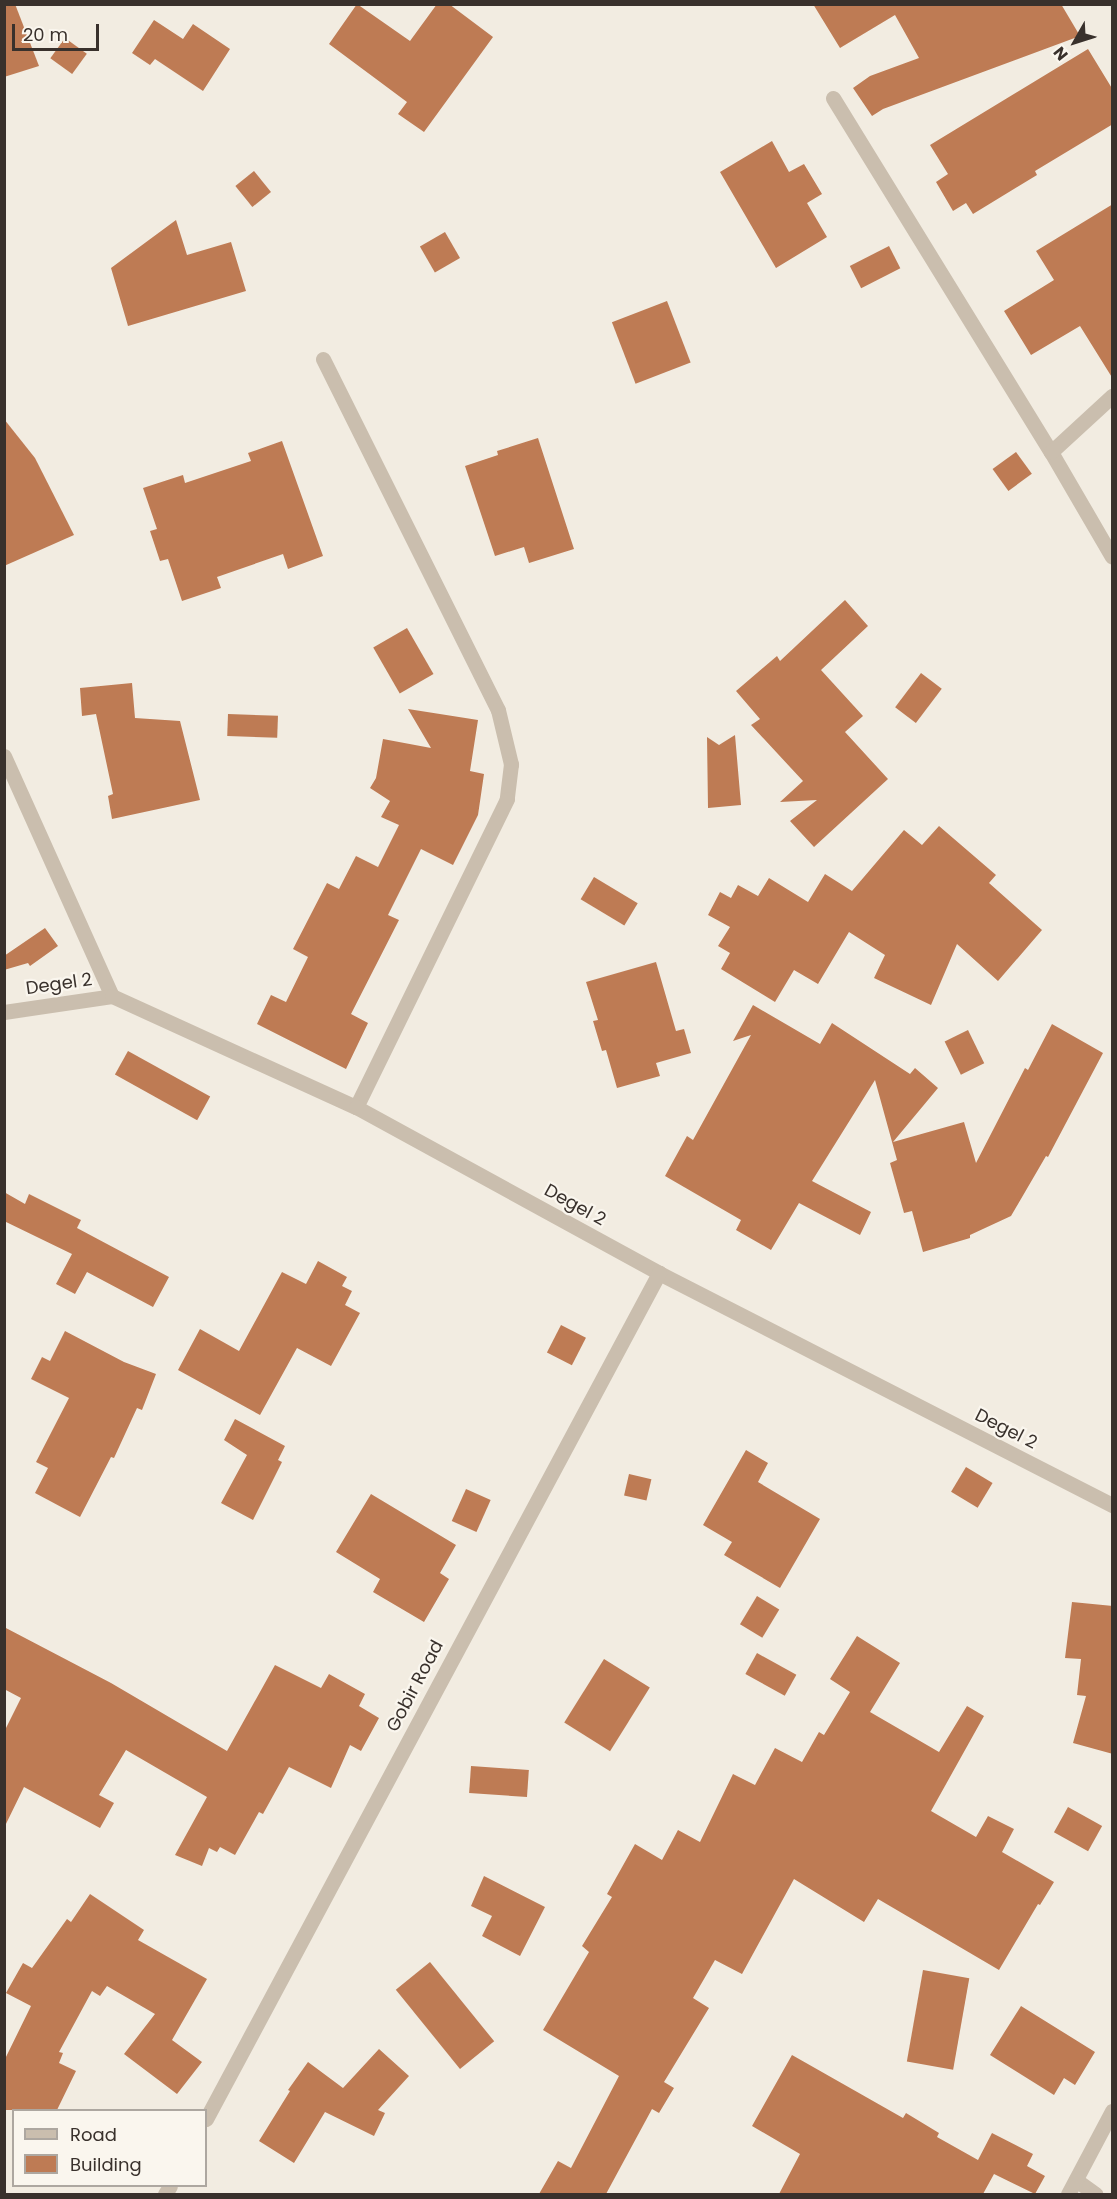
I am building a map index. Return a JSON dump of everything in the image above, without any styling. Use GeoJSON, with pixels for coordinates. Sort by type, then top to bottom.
{"type":"FeatureCollection","features":[{"type":"Feature","properties":{"kind":"street"},"geometry":{"type":"LineString","coordinates":[[833,98],[1052,452],[1113,557]]}},
{"type":"Feature","properties":{"kind":"street"},"geometry":{"type":"LineString","coordinates":[[323,359],[498,710],[511,764],[507,799],[356,1107]]}},
{"type":"Feature","properties":{"kind":"street"},"geometry":{"type":"LineString","coordinates":[[1052,452],[1113,396]]}},
{"type":"Feature","properties":{"kind":"street"},"geometry":{"type":"LineString","coordinates":[[4,756],[112,996]]}},
{"type":"Feature","properties":{"kind":"street","name":"Degel 2"},"geometry":{"type":"LineString","coordinates":[[4,1012],[112,996],[356,1107],[659,1273],[1113,1505]]}},
{"type":"Feature","properties":{"kind":"street","name":"Gobir Road"},"geometry":{"type":"LineString","coordinates":[[207,2117],[659,1273]]}},
{"type":"Feature","properties":{"kind":"street"},"geometry":{"type":"LineString","coordinates":[[1068,2194],[1113,2111]]}},
{"type":"Feature","properties":{"kind":"street"},"geometry":{"type":"LineString","coordinates":[[1076,2180],[1095,2194]]}},
{"type":"Feature","properties":{"kind":"building"},"geometry":{"type":"Polygon","coordinates":[[[4,4],[15,4],[39,66],[4,77],[4,4]]]}},
{"type":"Feature","properties":{"kind":"building"},"geometry":{"type":"Polygon","coordinates":[[[357,4],[410,41],[437,4],[449,4],[493,37],[424,132],[398,114],[407,102],[329,44],[357,4]]]}},
{"type":"Feature","properties":{"kind":"building"},"geometry":{"type":"Polygon","coordinates":[[[813,4],[1061,4],[1080,36],[883,109],[872,116],[853,88],[870,76],[919,58],[895,15],[840,48],[813,4]]]}},
{"type":"Feature","properties":{"kind":"building"},"geometry":{"type":"Polygon","coordinates":[[[154,20],[183,39],[193,24],[230,49],[203,91],[155,59],[150,65],[132,53],[154,20]]]}},
{"type":"Feature","properties":{"kind":"building"},"geometry":{"type":"Polygon","coordinates":[[[65,38],[87,54],[72,74],[50,58],[65,38]]]}},
{"type":"Feature","properties":{"kind":"building"},"geometry":{"type":"Polygon","coordinates":[[[1088,49],[1113,90],[1113,124],[1035,171],[1037,175],[973,214],[966,203],[953,211],[936,182],[948,174],[930,145],[1088,49]]]}},
{"type":"Feature","properties":{"kind":"building"},"geometry":{"type":"Polygon","coordinates":[[[772,141],[789,172],[804,164],[822,194],[807,203],[827,237],[776,268],[720,172],[772,141]]]}},
{"type":"Feature","properties":{"kind":"building"},"geometry":{"type":"Polygon","coordinates":[[[254,171],[271,192],[252,207],[235,186],[254,171]]]}},
{"type":"Feature","properties":{"kind":"building"},"geometry":{"type":"Polygon","coordinates":[[[1113,204],[1113,379],[1080,326],[1031,355],[1004,311],[1054,280],[1036,251],[1113,204]]]}},
{"type":"Feature","properties":{"kind":"building"},"geometry":{"type":"Polygon","coordinates":[[[176,220],[187,255],[231,242],[246,291],[128,326],[111,268],[176,220]]]}},
{"type":"Feature","properties":{"kind":"building"},"geometry":{"type":"Polygon","coordinates":[[[445,232],[460,258],[435,272],[420,246],[445,232]]]}},
{"type":"Feature","properties":{"kind":"building"},"geometry":{"type":"Polygon","coordinates":[[[889,246],[900,268],[861,288],[850,266],[889,246]]]}},
{"type":"Feature","properties":{"kind":"building"},"geometry":{"type":"Polygon","coordinates":[[[667,301],[691,363],[636,384],[612,322],[667,301]]]}},
{"type":"Feature","properties":{"kind":"building"},"geometry":{"type":"Polygon","coordinates":[[[4,419],[35,458],[74,535],[4,566],[4,419]]]}},
{"type":"Feature","properties":{"kind":"building"},"geometry":{"type":"Polygon","coordinates":[[[538,438],[574,549],[529,563],[524,547],[495,556],[465,466],[498,455],[497,451],[538,438]]]}},
{"type":"Feature","properties":{"kind":"building"},"geometry":{"type":"Polygon","coordinates":[[[282,441],[323,556],[288,569],[283,554],[217,577],[221,588],[182,601],[168,559],[160,561],[150,531],[157,529],[143,488],[183,475],[185,483],[251,461],[248,453],[282,441]]]}},
{"type":"Feature","properties":{"kind":"building"},"geometry":{"type":"Polygon","coordinates":[[[1016,452],[1032,474],[1008,491],[993,469],[1016,452]]]}},
{"type":"Feature","properties":{"kind":"building"},"geometry":{"type":"Polygon","coordinates":[[[845,600],[868,626],[821,670],[863,716],[845,732],[888,779],[814,847],[790,821],[817,800],[780,802],[803,781],[751,725],[760,719],[736,691],[777,656],[780,661],[845,600]]]}},
{"type":"Feature","properties":{"kind":"building"},"geometry":{"type":"Polygon","coordinates":[[[407,628],[434,674],[400,693],[373,648],[407,628]]]}},
{"type":"Feature","properties":{"kind":"building"},"geometry":{"type":"Polygon","coordinates":[[[921,673],[942,689],[916,723],[895,707],[921,673]]]}},
{"type":"Feature","properties":{"kind":"building"},"geometry":{"type":"Polygon","coordinates":[[[132,683],[135,718],[180,721],[200,800],[112,819],[108,796],[113,794],[96,714],[82,716],[80,688],[132,683]]]}},
{"type":"Feature","properties":{"kind":"building"},"geometry":{"type":"Polygon","coordinates":[[[408,709],[478,720],[470,771],[484,774],[478,815],[453,865],[421,849],[388,915],[399,920],[351,1014],[368,1023],[346,1069],[257,1024],[271,995],[286,1002],[308,957],[293,949],[327,883],[339,889],[356,856],[378,867],[399,825],[381,817],[390,801],[370,788],[376,778],[383,739],[431,748],[408,709]]]}},
{"type":"Feature","properties":{"kind":"building"},"geometry":{"type":"Polygon","coordinates":[[[228,714],[278,716],[277,738],[227,736],[228,714]]]}},
{"type":"Feature","properties":{"kind":"building"},"geometry":{"type":"Polygon","coordinates":[[[735,735],[741,805],[708,808],[707,737],[719,745],[735,735]]]}},
{"type":"Feature","properties":{"kind":"building"},"geometry":{"type":"Polygon","coordinates":[[[939,826],[996,875],[989,883],[1042,930],[998,981],[957,944],[931,1005],[874,978],[885,955],[849,932],[818,984],[794,970],[775,1002],[721,969],[730,953],[718,946],[730,927],[708,915],[720,892],[731,898],[738,885],[758,896],[769,878],[808,902],[825,874],[852,891],[904,830],[922,845],[939,826]]]}},
{"type":"Feature","properties":{"kind":"building"},"geometry":{"type":"Polygon","coordinates":[[[594,877],[638,903],[624,926],[581,899],[594,877]]]}},
{"type":"Feature","properties":{"kind":"building"},"geometry":{"type":"Polygon","coordinates":[[[45,928],[58,946],[30,966],[28,963],[4,970],[4,956],[45,928]]]}},
{"type":"Feature","properties":{"kind":"building"},"geometry":{"type":"Polygon","coordinates":[[[656,962],[676,1031],[684,1029],[691,1053],[656,1063],[660,1076],[617,1088],[606,1050],[602,1051],[593,1021],[598,1020],[586,982],[656,962]]]}},
{"type":"Feature","properties":{"kind":"building"},"geometry":{"type":"Polygon","coordinates":[[[753,1005],[820,1044],[832,1023],[910,1074],[915,1068],[938,1088],[893,1142],[964,1122],[976,1163],[1025,1068],[1028,1070],[1052,1024],[1103,1053],[1048,1157],[1046,1156],[1011,1216],[970,1235],[970,1238],[923,1252],[912,1211],[904,1213],[890,1163],[897,1160],[875,1080],[812,1181],[871,1212],[860,1235],[799,1203],[771,1250],[736,1230],[741,1220],[665,1176],[687,1136],[693,1140],[751,1035],[733,1041],[753,1005]]]}},
{"type":"Feature","properties":{"kind":"building"},"geometry":{"type":"Polygon","coordinates":[[[968,1030],[984,1063],[961,1075],[945,1041],[968,1030]]]}},
{"type":"Feature","properties":{"kind":"building"},"geometry":{"type":"Polygon","coordinates":[[[128,1051],[210,1097],[197,1120],[115,1075],[128,1051]]]}},
{"type":"Feature","properties":{"kind":"building"},"geometry":{"type":"Polygon","coordinates":[[[4,1192],[25,1204],[29,1194],[81,1220],[77,1228],[169,1277],[153,1307],[87,1272],[75,1294],[56,1284],[72,1254],[4,1221],[4,1192]]]}},
{"type":"Feature","properties":{"kind":"building"},"geometry":{"type":"Polygon","coordinates":[[[318,1261],[347,1277],[342,1286],[352,1291],[345,1305],[360,1313],[331,1366],[297,1348],[260,1415],[178,1370],[200,1329],[239,1351],[282,1272],[306,1284],[318,1261]]]}},
{"type":"Feature","properties":{"kind":"building"},"geometry":{"type":"Polygon","coordinates":[[[561,1325],[586,1338],[572,1365],[547,1353],[561,1325]]]}},
{"type":"Feature","properties":{"kind":"building"},"geometry":{"type":"Polygon","coordinates":[[[65,1331],[124,1362],[156,1374],[142,1410],[137,1408],[114,1458],[111,1457],[80,1517],[35,1493],[48,1468],[36,1462],[69,1398],[31,1379],[42,1357],[50,1361],[65,1331]]]}},
{"type":"Feature","properties":{"kind":"building"},"geometry":{"type":"Polygon","coordinates":[[[235,1419],[285,1446],[278,1460],[282,1462],[253,1520],[221,1503],[247,1455],[224,1440],[235,1419]]]}},
{"type":"Feature","properties":{"kind":"building"},"geometry":{"type":"Polygon","coordinates":[[[746,1450],[768,1463],[758,1482],[820,1519],[780,1588],[724,1555],[732,1542],[703,1525],[746,1450]]]}},
{"type":"Feature","properties":{"kind":"building"},"geometry":{"type":"Polygon","coordinates":[[[966,1467],[993,1483],[978,1508],[951,1492],[966,1467]]]}},
{"type":"Feature","properties":{"kind":"building"},"geometry":{"type":"Polygon","coordinates":[[[629,1474],[651,1479],[646,1501],[624,1495],[629,1474]]]}},
{"type":"Feature","properties":{"kind":"building"},"geometry":{"type":"Polygon","coordinates":[[[466,1489],[491,1500],[476,1532],[452,1521],[466,1489]]]}},
{"type":"Feature","properties":{"kind":"building"},"geometry":{"type":"Polygon","coordinates":[[[371,1494],[456,1545],[440,1573],[449,1579],[424,1622],[373,1592],[380,1579],[336,1552],[371,1494]]]}},
{"type":"Feature","properties":{"kind":"building"},"geometry":{"type":"Polygon","coordinates":[[[757,1596],[779,1609],[762,1638],[740,1624],[757,1596]]]}},
{"type":"Feature","properties":{"kind":"building"},"geometry":{"type":"Polygon","coordinates":[[[1072,1602],[1113,1606],[1113,1754],[1073,1743],[1086,1696],[1077,1695],[1081,1659],[1065,1658],[1072,1602]]]}},
{"type":"Feature","properties":{"kind":"building"},"geometry":{"type":"Polygon","coordinates":[[[4,1627],[111,1683],[227,1751],[275,1665],[321,1688],[329,1674],[365,1694],[359,1706],[379,1718],[361,1751],[350,1745],[331,1788],[289,1767],[263,1814],[259,1812],[235,1855],[220,1847],[217,1852],[209,1848],[202,1866],[175,1855],[207,1797],[126,1750],[99,1795],[114,1803],[100,1828],[24,1787],[4,1828],[4,1732],[21,1698],[4,1689],[4,1627]]]}},
{"type":"Feature","properties":{"kind":"building"},"geometry":{"type":"Polygon","coordinates":[[[857,1636],[900,1663],[870,1712],[939,1752],[967,1706],[984,1716],[931,1811],[976,1837],[988,1816],[1014,1829],[1002,1852],[1054,1882],[1040,1905],[1038,1904],[999,1970],[878,1899],[864,1922],[794,1879],[742,1974],[715,1960],[693,1998],[709,2008],[664,2082],[674,2088],[659,2113],[652,2109],[606,2194],[539,2194],[558,2161],[571,2168],[619,2076],[543,2030],[589,1952],[582,1946],[612,1897],[607,1894],[635,1844],[662,1860],[678,1830],[700,1842],[733,1774],[755,1785],[775,1748],[802,1762],[819,1732],[824,1735],[850,1692],[830,1679],[857,1636]]]}},
{"type":"Feature","properties":{"kind":"building"},"geometry":{"type":"Polygon","coordinates":[[[757,1653],[796,1675],[785,1696],[745,1674],[757,1653]]]}},
{"type":"Feature","properties":{"kind":"building"},"geometry":{"type":"Polygon","coordinates":[[[604,1659],[650,1688],[610,1751],[564,1723],[604,1659]]]}},
{"type":"Feature","properties":{"kind":"building"},"geometry":{"type":"Polygon","coordinates":[[[471,1766],[529,1770],[527,1797],[469,1793],[471,1766]]]}},
{"type":"Feature","properties":{"kind":"building"},"geometry":{"type":"Polygon","coordinates":[[[1068,1807],[1102,1826],[1088,1851],[1054,1832],[1068,1807]]]}},
{"type":"Feature","properties":{"kind":"building"},"geometry":{"type":"Polygon","coordinates":[[[484,1876],[545,1907],[520,1956],[482,1936],[492,1916],[471,1906],[484,1876]]]}},
{"type":"Feature","properties":{"kind":"building"},"geometry":{"type":"Polygon","coordinates":[[[90,1894],[144,1930],[138,1940],[207,1979],[172,2040],[202,2062],[177,2094],[124,2054],[155,2014],[107,1986],[100,1996],[92,1991],[59,2052],[63,2053],[59,2063],[76,2071],[57,2109],[4,2110],[4,2061],[31,2006],[6,1993],[23,1963],[32,1968],[67,1919],[71,1922],[90,1894]]]}},
{"type":"Feature","properties":{"kind":"building"},"geometry":{"type":"Polygon","coordinates":[[[430,1962],[494,2041],[460,2069],[396,1990],[430,1962]]]}},
{"type":"Feature","properties":{"kind":"building"},"geometry":{"type":"Polygon","coordinates":[[[923,1970],[969,1978],[953,2070],[907,2062],[923,1970]]]}},
{"type":"Feature","properties":{"kind":"building"},"geometry":{"type":"Polygon","coordinates":[[[1021,2006],[1095,2052],[1075,2085],[1064,2078],[1054,2095],[990,2055],[1021,2006]]]}},
{"type":"Feature","properties":{"kind":"building"},"geometry":{"type":"Polygon","coordinates":[[[379,2049],[409,2076],[378,2110],[385,2113],[374,2136],[325,2112],[294,2163],[259,2141],[290,2091],[288,2090],[308,2062],[343,2088],[379,2049]]]}},
{"type":"Feature","properties":{"kind":"building"},"geometry":{"type":"Polygon","coordinates":[[[792,2055],[903,2118],[906,2113],[939,2133],[937,2137],[978,2160],[992,2133],[1033,2154],[1027,2166],[1045,2176],[1035,2194],[994,2174],[983,2194],[779,2194],[800,2154],[752,2126],[792,2055]]]}}]}
